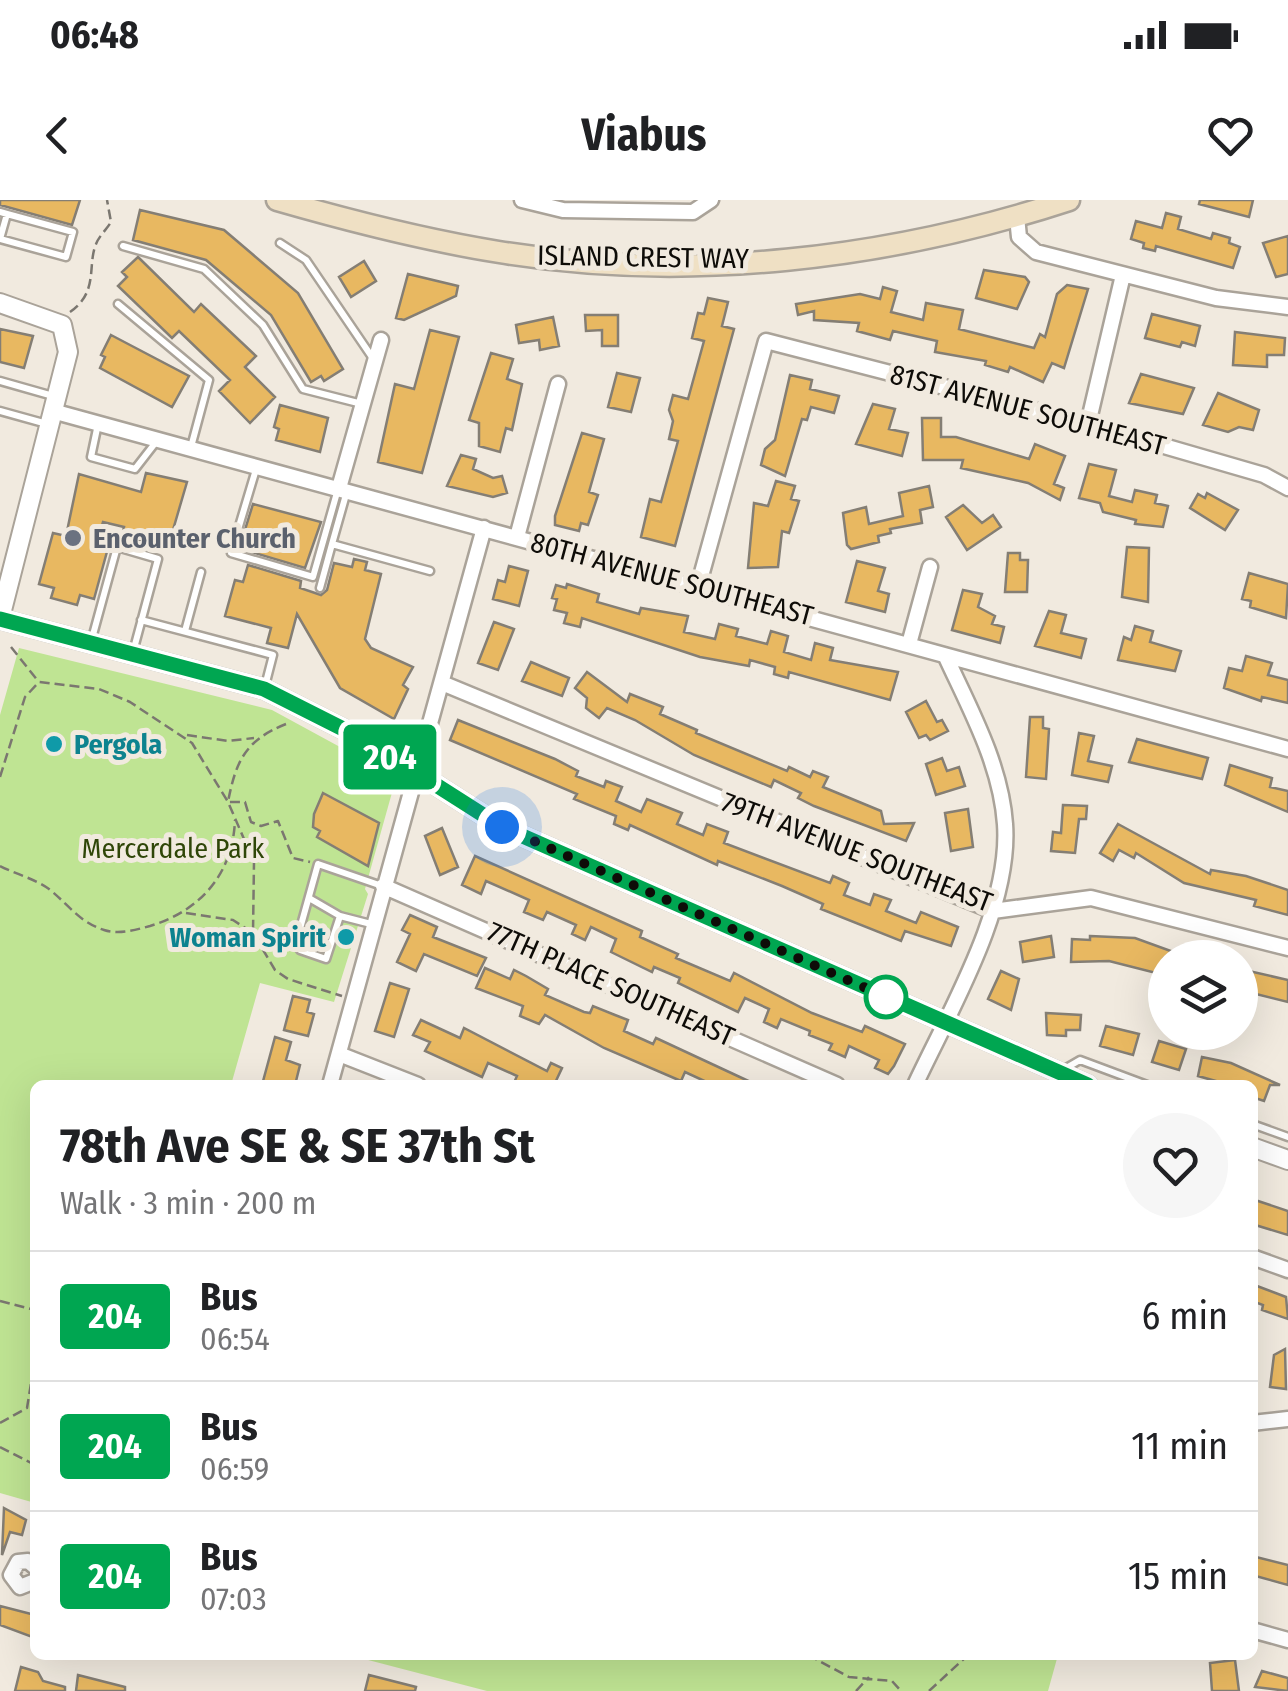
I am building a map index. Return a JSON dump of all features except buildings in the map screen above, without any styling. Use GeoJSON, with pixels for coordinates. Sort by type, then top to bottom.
{"type":"FeatureCollection","features":[{"type":"Feature","properties":{"kind":"main road","name":"ISLAND CREST WAY"},"geometry":{"type":"LineString","coordinates":[[277,200],[358,223],[503,253],[696,264],[861,250],[1016,217],[1069,200]]}},
{"type":"Feature","properties":{"kind":"street"},"geometry":{"type":"LineString","coordinates":[[522,200],[563,210],[693,212],[711,200]]}},
{"type":"Feature","properties":{"kind":"street"},"geometry":{"type":"LineString","coordinates":[[1016,217],[1019,236],[1036,252],[1216,298],[1288,306]]}},
{"type":"Feature","properties":{"kind":"street"},"geometry":{"type":"LineString","coordinates":[[1088,424],[1123,275]]}},
{"type":"Feature","properties":{"kind":"street"},"geometry":{"type":"LineString","coordinates":[[0,303],[62,326],[68,352],[56,412],[5,581],[0,618],[264,689],[367,741],[502,827],[1075,1080]]}},
{"type":"Feature","properties":{"kind":"street"},"geometry":{"type":"LineString","coordinates":[[343,489],[381,340]]}},
{"type":"Feature","properties":{"kind":"street","name":"81ST AVENUE SOUTHEAST"},"geometry":{"type":"LineString","coordinates":[[698,587],[766,341],[1088,424],[1264,475],[1288,488]]}},
{"type":"Feature","properties":{"kind":"street"},"geometry":{"type":"LineString","coordinates":[[517,536],[558,384]]}},
{"type":"Feature","properties":{"kind":"street","name":"80TH AVENUE SOUTHEAST"},"geometry":{"type":"LineString","coordinates":[[56,412],[1288,749]]}},
{"type":"Feature","properties":{"kind":"street"},"geometry":{"type":"LineString","coordinates":[[331,1080],[484,528]]}},
{"type":"Feature","properties":{"kind":"street"},"geometry":{"type":"LineString","coordinates":[[910,644],[930,567]]}},
{"type":"Feature","properties":{"kind":"street"},"geometry":{"type":"LineString","coordinates":[[917,1080],[993,912],[1005,854],[1005,823],[985,743],[946,656]]}},
{"type":"Feature","properties":{"kind":"street","name":"79TH AVENUE SOUTHEAST"},"geometry":{"type":"LineString","coordinates":[[442,683],[993,912],[1091,898],[1288,948]]}},
{"type":"Feature","properties":{"kind":"street","name":"77TH PLACE SOUTHEAST"},"geometry":{"type":"LineString","coordinates":[[383,886],[827,1080]]}},
{"type":"Feature","properties":{"kind":"street"},"geometry":{"type":"LineString","coordinates":[[338,1054],[405,1080]]}},
{"type":"Feature","properties":{"kind":"street"},"geometry":{"type":"LineString","coordinates":[[1258,1149],[1288,1160]]}},
{"type":"Feature","properties":{"kind":"street"},"geometry":{"type":"LineString","coordinates":[[1258,1259],[1288,1270]]}},
{"type":"Feature","properties":{"kind":"street"},"geometry":{"type":"LineString","coordinates":[[1258,1422],[1288,1419]]}},
{"type":"Feature","properties":{"kind":"street"},"geometry":{"type":"LineString","coordinates":[[30,1564],[23,1561],[6,1569],[20,1586],[30,1583]]}},
{"type":"Feature","properties":{"kind":"street"},"geometry":{"type":"LineString","coordinates":[[1258,1632],[1288,1640]]}},
{"type":"Feature","properties":{"kind":"lane"},"geometry":{"type":"LineString","coordinates":[[4,213],[72,232],[66,257],[0,240],[4,213]]}},
{"type":"Feature","properties":{"kind":"lane"},"geometry":{"type":"LineString","coordinates":[[280,243],[306,260],[375,361]]}},
{"type":"Feature","properties":{"kind":"lane"},"geometry":{"type":"LineString","coordinates":[[123,246],[204,269],[264,325],[303,389],[363,405]]}},
{"type":"Feature","properties":{"kind":"lane"},"geometry":{"type":"LineString","coordinates":[[118,304],[209,380],[190,448]]}},
{"type":"Feature","properties":{"kind":"lane"},"geometry":{"type":"LineString","coordinates":[[0,381],[56,412]]}},
{"type":"Feature","properties":{"kind":"lane"},"geometry":{"type":"LineString","coordinates":[[0,412],[56,412]]}},
{"type":"Feature","properties":{"kind":"lane"},"geometry":{"type":"LineString","coordinates":[[98,423],[91,458],[135,468],[158,439]]}},
{"type":"Feature","properties":{"kind":"lane"},"geometry":{"type":"LineString","coordinates":[[257,466],[232,553],[313,577],[343,489]]}},
{"type":"Feature","properties":{"kind":"lane"},"geometry":{"type":"LineString","coordinates":[[320,588],[343,489]]}},
{"type":"Feature","properties":{"kind":"lane"},"geometry":{"type":"LineString","coordinates":[[332,544],[430,572]]}},
{"type":"Feature","properties":{"kind":"lane"},"geometry":{"type":"LineString","coordinates":[[91,642],[118,547],[158,559],[132,653]]}},
{"type":"Feature","properties":{"kind":"lane"},"geometry":{"type":"LineString","coordinates":[[185,632],[200,572]]}},
{"type":"Feature","properties":{"kind":"lane"},"geometry":{"type":"LineString","coordinates":[[141,620],[273,655],[264,689]]}},
{"type":"Feature","properties":{"kind":"lane"},"geometry":{"type":"LineString","coordinates":[[340,916],[326,958],[300,950],[296,943],[318,864],[383,886]]}},
{"type":"Feature","properties":{"kind":"lane"},"geometry":{"type":"LineString","coordinates":[[309,898],[340,916],[372,925]]}},
{"type":"Feature","properties":{"kind":"lane"},"geometry":{"type":"LineString","coordinates":[[1057,1073],[1080,1060],[1134,1080]]}},
{"type":"Feature","properties":{"kind":"lane"},"geometry":{"type":"LineString","coordinates":[[1258,1126],[1288,1137]]}},
{"type":"Feature","properties":{"kind":"path"},"geometry":{"type":"LineString","coordinates":[[62,326],[66,314],[86,295],[95,273],[95,245],[111,222],[107,200]]}},
{"type":"Feature","properties":{"kind":"path"},"geometry":{"type":"LineString","coordinates":[[12,645],[39,682],[99,690],[130,702],[184,734],[228,741],[255,737],[286,724]]}},
{"type":"Feature","properties":{"kind":"path"},"geometry":{"type":"LineString","coordinates":[[0,777],[25,697],[39,682]]}},
{"type":"Feature","properties":{"kind":"path"},"geometry":{"type":"LineString","coordinates":[[184,734],[228,802],[254,862],[253,933]]}},
{"type":"Feature","properties":{"kind":"path"},"geometry":{"type":"LineString","coordinates":[[228,802],[238,766],[255,737]]}},
{"type":"Feature","properties":{"kind":"path"},"geometry":{"type":"LineString","coordinates":[[228,802],[245,802],[251,822],[261,826],[278,822],[293,858],[304,860]]}},
{"type":"Feature","properties":{"kind":"path"},"geometry":{"type":"LineString","coordinates":[[0,866],[49,890],[82,922],[110,932],[130,932],[184,913],[213,888],[230,852],[236,818]]}},
{"type":"Feature","properties":{"kind":"path"},"geometry":{"type":"LineString","coordinates":[[184,913],[233,920],[253,933],[275,970],[288,979],[352,998]]}},
{"type":"Feature","properties":{"kind":"path"},"geometry":{"type":"LineString","coordinates":[[0,1301],[30,1309]]}},
{"type":"Feature","properties":{"kind":"path"},"geometry":{"type":"LineString","coordinates":[[0,1424],[27,1408],[30,1389]]}},
{"type":"Feature","properties":{"kind":"path"},"geometry":{"type":"LineString","coordinates":[[0,1448],[30,1463]]}},
{"type":"Feature","properties":{"kind":"path"},"geometry":{"type":"LineString","coordinates":[[817,1660],[849,1677],[892,1681],[900,1691]]}},
{"type":"Feature","properties":{"kind":"path"},"geometry":{"type":"LineString","coordinates":[[929,1691],[963,1660]]}},
{"type":"Feature","properties":{"kind":"path"},"geometry":{"type":"LineString","coordinates":[[856,1691],[870,1676]]}},
{"type":"Feature","properties":{"kind":"green space","name":"Mercerdale Park"},"geometry":{"type":"Polygon","coordinates":[[[19,648],[272,710],[386,772],[393,789],[365,889],[368,894],[334,1002],[260,983],[232,1080],[30,1080],[30,1502],[0,1493],[0,715],[19,648]]]}},
{"type":"Feature","properties":{"kind":"green space"},"geometry":{"type":"Polygon","coordinates":[[[368,1660],[1057,1660],[1048,1691],[487,1691],[368,1660]]]}},
{"type":"Feature","properties":{"kind":"bus line","name":"204"},"geometry":{"type":"LineString","coordinates":[[0,619],[264,689],[367,741],[502,827],[1075,1080]]}},
{"type":"Feature","properties":{"kind":"place","name":"Encounter Church"},"geometry":{"type":"Point","coordinates":[73,538]}},
{"type":"Feature","properties":{"kind":"place","name":"Pergola"},"geometry":{"type":"Point","coordinates":[54,744]}},
{"type":"Feature","properties":{"kind":"place","name":"Woman Spirit"},"geometry":{"type":"Point","coordinates":[346,937]}},
{"type":"Feature","properties":{"kind":"route"},"geometry":{"type":"LineString","coordinates":[[502,827],[886,997]]}}]}
